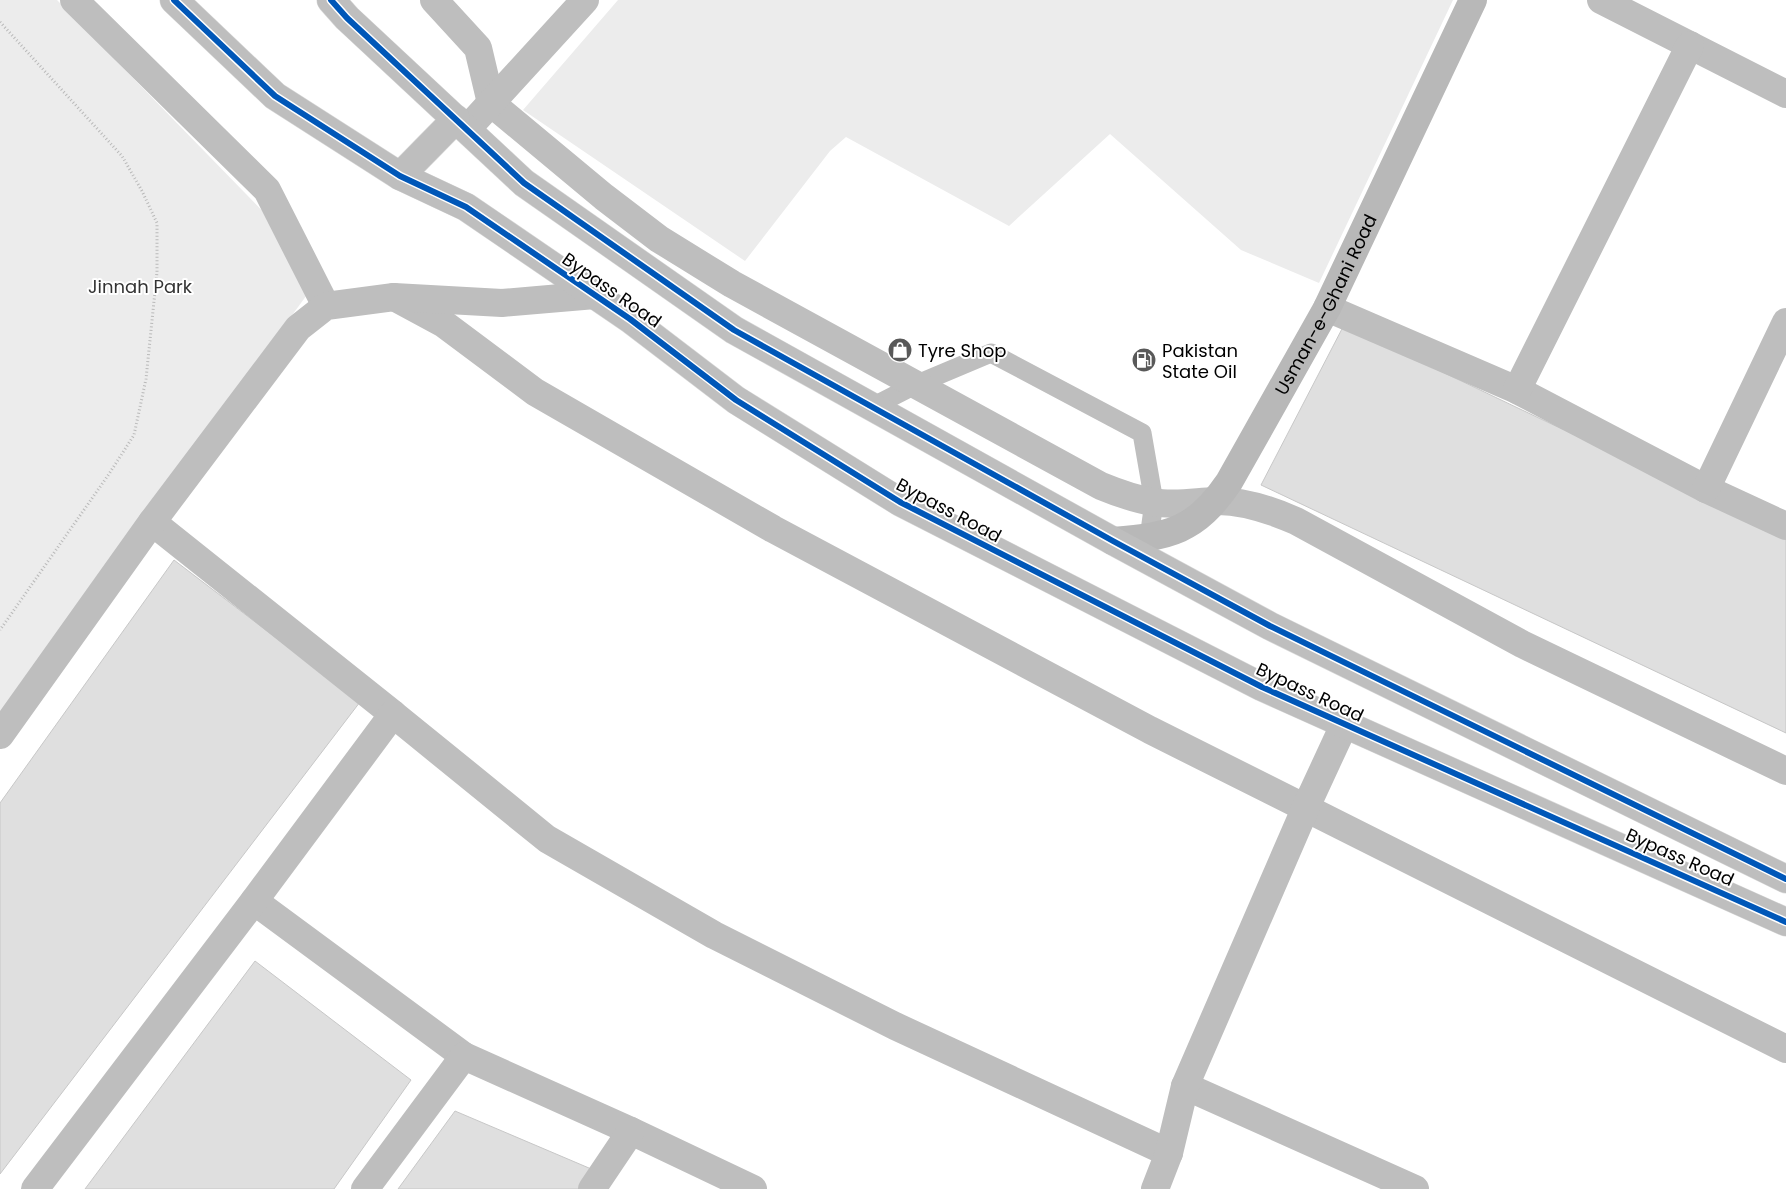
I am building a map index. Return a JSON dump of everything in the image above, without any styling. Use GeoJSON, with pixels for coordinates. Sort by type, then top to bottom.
{"type":"FeatureCollection","features":[{"type":"Feature","properties":{"kind":"main road","name":"Usman-e-Ghani Road"},"geometry":{"type":"LineString","coordinates":[[1113,541],[1149,538],[1182,528],[1201,516],[1216,501],[1229,482],[1327,308],[1473,0]]}},
{"type":"Feature","properties":{"kind":"street"},"geometry":{"type":"LineString","coordinates":[[74,0],[267,190],[326,306]]}},
{"type":"Feature","properties":{"kind":"street","name":"Bypass Road"},"geometry":{"type":"LineString","coordinates":[[174,0],[276,96],[400,176],[466,207],[630,319],[736,400],[900,502],[1262,687],[1786,922]]}},
{"type":"Feature","properties":{"kind":"street"},"geometry":{"type":"LineString","coordinates":[[331,0],[347,18],[524,183],[734,330],[1270,626],[1786,879]]}},
{"type":"Feature","properties":{"kind":"street"},"geometry":{"type":"LineString","coordinates":[[434,0],[478,48],[490,103],[604,197],[659,239],[732,284],[1093,482],[1127,496],[1154,502],[1182,504],[1216,501],[1258,507],[1277,513],[1296,521],[1522,644],[1786,771]]}},
{"type":"Feature","properties":{"kind":"street"},"geometry":{"type":"LineString","coordinates":[[400,176],[461,124],[490,103],[585,0]]}},
{"type":"Feature","properties":{"kind":"street"},"geometry":{"type":"LineString","coordinates":[[1601,0],[1786,94]]}},
{"type":"Feature","properties":{"kind":"street"},"geometry":{"type":"LineString","coordinates":[[1517,390],[1690,45]]}},
{"type":"Feature","properties":{"kind":"street"},"geometry":{"type":"LineString","coordinates":[[0,735],[152,522],[298,328],[326,306],[394,297],[502,303],[596,295]]}},
{"type":"Feature","properties":{"kind":"street"},"geometry":{"type":"LineString","coordinates":[[394,297],[444,324],[535,392],[773,529],[1150,730],[1786,1048]]}},
{"type":"Feature","properties":{"kind":"street"},"geometry":{"type":"LineString","coordinates":[[1327,308],[1517,390],[1706,489],[1786,526]]}},
{"type":"Feature","properties":{"kind":"street"},"geometry":{"type":"LineString","coordinates":[[1706,489],[1786,322]]}},
{"type":"Feature","properties":{"kind":"street"},"geometry":{"type":"LineString","coordinates":[[152,522],[548,839],[706,930],[895,1026],[1169,1153]]}},
{"type":"Feature","properties":{"kind":"street"},"geometry":{"type":"LineString","coordinates":[[35,1189],[254,901],[393,714]]}},
{"type":"Feature","properties":{"kind":"street"},"geometry":{"type":"LineString","coordinates":[[1155,1189],[1169,1153],[1186,1086],[1306,807],[1344,725]]}},
{"type":"Feature","properties":{"kind":"street"},"geometry":{"type":"LineString","coordinates":[[254,901],[464,1056],[632,1131],[753,1189]]}},
{"type":"Feature","properties":{"kind":"street"},"geometry":{"type":"LineString","coordinates":[[365,1189],[464,1056]]}},
{"type":"Feature","properties":{"kind":"street"},"geometry":{"type":"LineString","coordinates":[[1186,1086],[1414,1189]]}},
{"type":"Feature","properties":{"kind":"street"},"geometry":{"type":"LineString","coordinates":[[592,1189],[632,1131]]}},
{"type":"Feature","properties":{"kind":"lane"},"geometry":{"type":"LineString","coordinates":[[872,407],[915,385],[991,353],[1142,433],[1154,502],[1149,538]]}},
{"type":"Feature","properties":{"kind":"path"},"geometry":{"type":"LineString","coordinates":[[0,22],[122,156],[142,191],[156,223],[157,272],[146,378],[134,435],[0,630]]}},
{"type":"Feature","properties":{"kind":"green space","name":"Jinnah Park"},"geometry":{"type":"Polygon","coordinates":[[[0,0],[57,0],[323,273],[0,713],[0,0]]]}},
{"type":"Feature","properties":{"kind":"green space"},"geometry":{"type":"Polygon","coordinates":[[[618,0],[1453,0],[1319,283],[1241,250],[1110,134],[1009,226],[846,137],[830,151],[745,261],[523,110],[618,0]]]}},
{"type":"Feature","properties":{"kind":"building"},"geometry":{"type":"Polygon","coordinates":[[[1344,325],[1786,536],[1786,733],[1261,485],[1344,325]]]}},
{"type":"Feature","properties":{"kind":"building"},"geometry":{"type":"Polygon","coordinates":[[[174,560],[360,702],[0,1174],[0,803],[174,560]]]}},
{"type":"Feature","properties":{"kind":"building"},"geometry":{"type":"Polygon","coordinates":[[[255,961],[411,1080],[334,1189],[85,1189],[255,961]]]}},
{"type":"Feature","properties":{"kind":"building"},"geometry":{"type":"Polygon","coordinates":[[[455,1111],[596,1171],[583,1189],[398,1189],[455,1111]]]}},
{"type":"Feature","properties":{"kind":"cycle path"},"geometry":{"type":"LineString","coordinates":[[174,0],[275,96],[400,176],[466,207],[630,319],[736,400],[900,502],[1262,687],[1786,922]]}},
{"type":"Feature","properties":{"kind":"cycle path"},"geometry":{"type":"LineString","coordinates":[[331,0],[347,18],[524,183],[734,330],[1270,626],[1786,879]]}},
{"type":"Feature","properties":{"kind":"place","name":"Tyre Shop"},"geometry":{"type":"Point","coordinates":[900,350]}},
{"type":"Feature","properties":{"kind":"place","name":"Pakistan State Oil"},"geometry":{"type":"Point","coordinates":[1144,360]}}]}
